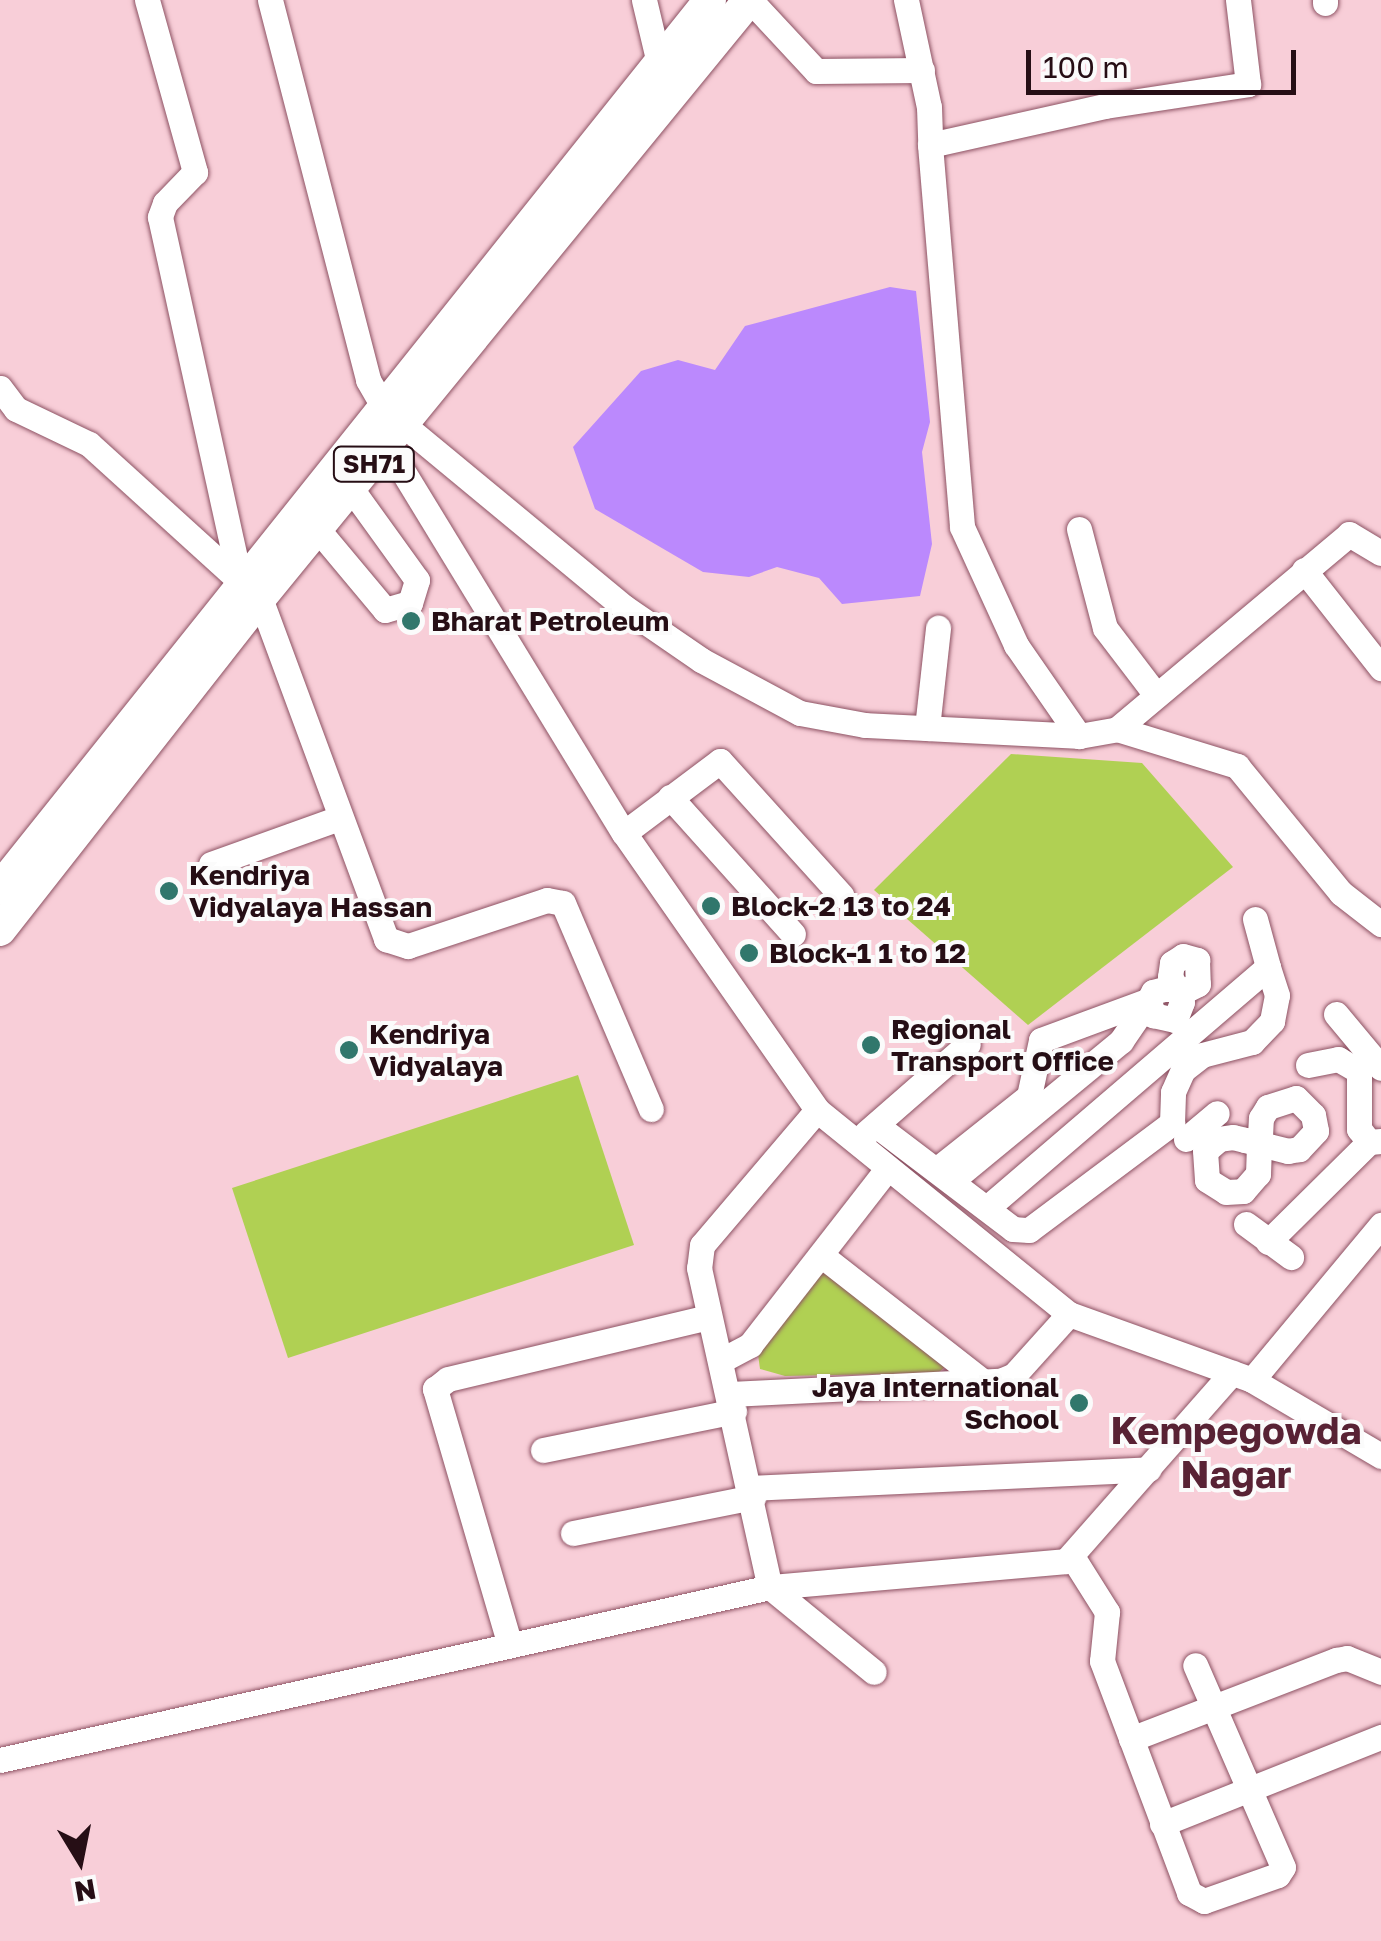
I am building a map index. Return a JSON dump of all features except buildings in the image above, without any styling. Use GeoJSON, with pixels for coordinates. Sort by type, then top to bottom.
{"type":"FeatureCollection","features":[{"type":"Feature","properties":{"kind":"main road","name":"SH71"},"geometry":{"type":"LineString","coordinates":[[0,930],[250,589],[319,531],[352,490],[392,426],[659,63],[710,0]]}},
{"type":"Feature","properties":{"kind":"main road","name":"SH71"},"geometry":{"type":"LineString","coordinates":[[0,888],[749,0]]}},
{"type":"Feature","properties":{"kind":"street"},"geometry":{"type":"LineString","coordinates":[[148,0],[195,172],[160,217],[250,589],[386,938],[396,946],[547,900],[563,902],[651,1109]]}},
{"type":"Feature","properties":{"kind":"street"},"geometry":{"type":"LineString","coordinates":[[270,0],[368,380],[624,833],[817,1110],[1069,1314],[1242,1377],[1378,1449]]}},
{"type":"Feature","properties":{"kind":"street"},"geometry":{"type":"LineString","coordinates":[[644,0],[659,63]]}},
{"type":"Feature","properties":{"kind":"street"},"geometry":{"type":"LineString","coordinates":[[749,0],[816,71],[922,70]]}},
{"type":"Feature","properties":{"kind":"street"},"geometry":{"type":"LineString","coordinates":[[906,0],[922,70],[930,145],[962,527],[1016,645],[1079,736]]}},
{"type":"Feature","properties":{"kind":"street"},"geometry":{"type":"LineString","coordinates":[[930,145],[1105,106],[1248,84],[1238,0]]}},
{"type":"Feature","properties":{"kind":"street"},"geometry":{"type":"LineString","coordinates":[[0,388],[16,409],[89,444],[250,589]]}},
{"type":"Feature","properties":{"kind":"street"},"geometry":{"type":"LineString","coordinates":[[392,426],[624,607],[701,660],[800,713],[927,728],[1079,736],[1117,729],[1236,766],[1341,893],[1381,924]]}},
{"type":"Feature","properties":{"kind":"street"},"geometry":{"type":"LineString","coordinates":[[319,531],[385,610],[410,602],[417,580],[352,490]]}},
{"type":"Feature","properties":{"kind":"street"},"geometry":{"type":"LineString","coordinates":[[1078,530],[1105,628],[1156,695]]}},
{"type":"Feature","properties":{"kind":"street"},"geometry":{"type":"LineString","coordinates":[[1117,729],[1349,534],[1381,553]]}},
{"type":"Feature","properties":{"kind":"street"},"geometry":{"type":"LineString","coordinates":[[1304,570],[1381,668]]}},
{"type":"Feature","properties":{"kind":"street"},"geometry":{"type":"LineString","coordinates":[[927,728],[938,628]]}},
{"type":"Feature","properties":{"kind":"street"},"geometry":{"type":"LineString","coordinates":[[624,833],[710,763],[724,763],[841,895]]}},
{"type":"Feature","properties":{"kind":"street"},"geometry":{"type":"LineString","coordinates":[[670,796],[793,934]]}},
{"type":"Feature","properties":{"kind":"street"},"geometry":{"type":"LineString","coordinates":[[210,864],[337,819]]}},
{"type":"Feature","properties":{"kind":"street"},"geometry":{"type":"LineString","coordinates":[[876,1125],[1013,1228],[1029,1230],[1172,1123],[1173,1092],[1184,1070],[1202,1055],[1252,1042],[1272,1021],[1277,995],[1255,919]]}},
{"type":"Feature","properties":{"kind":"street"},"geometry":{"type":"LineString","coordinates":[[987,1208],[1268,967]]}},
{"type":"Feature","properties":{"kind":"street"},"geometry":{"type":"LineString","coordinates":[[944,1176],[1121,1041],[1153,992],[1176,989]]}},
{"type":"Feature","properties":{"kind":"street"},"geometry":{"type":"LineString","coordinates":[[944,1176],[1029,1096],[1041,1040],[1149,1000]]}},
{"type":"Feature","properties":{"kind":"street"},"geometry":{"type":"LineString","coordinates":[[1336,1014],[1381,1068]]}},
{"type":"Feature","properties":{"kind":"street"},"geometry":{"type":"LineString","coordinates":[[854,1142],[968,1044]]}},
{"type":"Feature","properties":{"kind":"street"},"geometry":{"type":"LineString","coordinates":[[1268,1242],[1375,1141],[1359,1129],[1359,1071],[1338,1058],[1308,1065]]}},
{"type":"Feature","properties":{"kind":"street"},"geometry":{"type":"LineString","coordinates":[[817,1110],[702,1245],[708,1317],[732,1402],[770,1588],[874,1672]]}},
{"type":"Feature","properties":{"kind":"street"},"geometry":{"type":"LineString","coordinates":[[1196,1145],[1217,1114]]}},
{"type":"Feature","properties":{"kind":"street"},"geometry":{"type":"LineString","coordinates":[[1156,1134],[1196,1145],[1219,1139],[1260,1144],[1258,1174],[1242,1190],[1226,1192],[1207,1180],[1196,1145]]}},
{"type":"Feature","properties":{"kind":"street"},"geometry":{"type":"LineString","coordinates":[[722,1360],[750,1345],[887,1169]]}},
{"type":"Feature","properties":{"kind":"street"},"geometry":{"type":"LineString","coordinates":[[1246,1224],[1291,1257]]}},
{"type":"Feature","properties":{"kind":"street"},"geometry":{"type":"LineString","coordinates":[[0,1760],[509,1642],[770,1588],[1072,1558],[1149,1469],[1242,1377],[1381,1225]]}},
{"type":"Feature","properties":{"kind":"street"},"geometry":{"type":"LineString","coordinates":[[821,1256],[986,1382]]}},
{"type":"Feature","properties":{"kind":"street"},"geometry":{"type":"LineString","coordinates":[[543,1450],[732,1402],[986,1382],[1014,1374],[1069,1314]]}},
{"type":"Feature","properties":{"kind":"street"},"geometry":{"type":"LineString","coordinates":[[509,1642],[435,1389],[448,1379],[708,1317]]}},
{"type":"Feature","properties":{"kind":"street"},"geometry":{"type":"LineString","coordinates":[[573,1533],[752,1492],[1149,1469]]}},
{"type":"Feature","properties":{"kind":"street"},"geometry":{"type":"LineString","coordinates":[[1072,1558],[1108,1612],[1100,1652],[1162,1824],[1197,1901],[1278,1876],[1282,1863],[1195,1665]]}},
{"type":"Feature","properties":{"kind":"street"},"geometry":{"type":"LineString","coordinates":[[1131,1738],[1347,1658],[1381,1672]]}},
{"type":"Feature","properties":{"kind":"street"},"geometry":{"type":"LineString","coordinates":[[1162,1824],[1381,1737]]}},
{"type":"Feature","properties":{"kind":"green space"},"geometry":{"type":"Polygon","coordinates":[[[1011,754],[1142,763],[1233,867],[1028,1025],[874,890],[1011,754]]]}},
{"type":"Feature","properties":{"kind":"green space"},"geometry":{"type":"Polygon","coordinates":[[[578,1075],[634,1245],[288,1358],[232,1188],[578,1075]]]}},
{"type":"Feature","properties":{"kind":"green space"},"geometry":{"type":"Polygon","coordinates":[[[824,1268],[948,1364],[938,1373],[785,1376],[760,1369],[757,1347],[824,1268]]]}},
{"type":"Feature","properties":{"kind":"shaded area"},"geometry":{"type":"Polygon","coordinates":[[[890,287],[916,291],[930,422],[922,452],[932,544],[920,596],[842,604],[819,578],[777,567],[749,577],[703,572],[595,509],[573,447],[641,371],[678,360],[715,370],[745,326],[890,287]]]}},
{"type":"Feature","properties":{"kind":"place","name":"Bharat Petroleum"},"geometry":{"type":"Point","coordinates":[411,621]}},
{"type":"Feature","properties":{"kind":"place","name":"Kendriya Vidyalaya Hassan"},"geometry":{"type":"Point","coordinates":[169,891]}},
{"type":"Feature","properties":{"kind":"place","name":"Block-2 13 to 24"},"geometry":{"type":"Point","coordinates":[711,906]}},
{"type":"Feature","properties":{"kind":"place","name":"Block-1 1 to 12"},"geometry":{"type":"Point","coordinates":[749,953]}},
{"type":"Feature","properties":{"kind":"place","name":"Regional Transport Office"},"geometry":{"type":"Point","coordinates":[871,1045]}},
{"type":"Feature","properties":{"kind":"place","name":"Kendriya Vidyalaya"},"geometry":{"type":"Point","coordinates":[349,1050]}},
{"type":"Feature","properties":{"kind":"place","name":"Jaya International School"},"geometry":{"type":"Point","coordinates":[1079,1403]}},
{"type":"Feature","properties":{"kind":"district","name":"Kempegowda Nagar"},"geometry":{"type":"Point","coordinates":[1236,1452]}}]}
